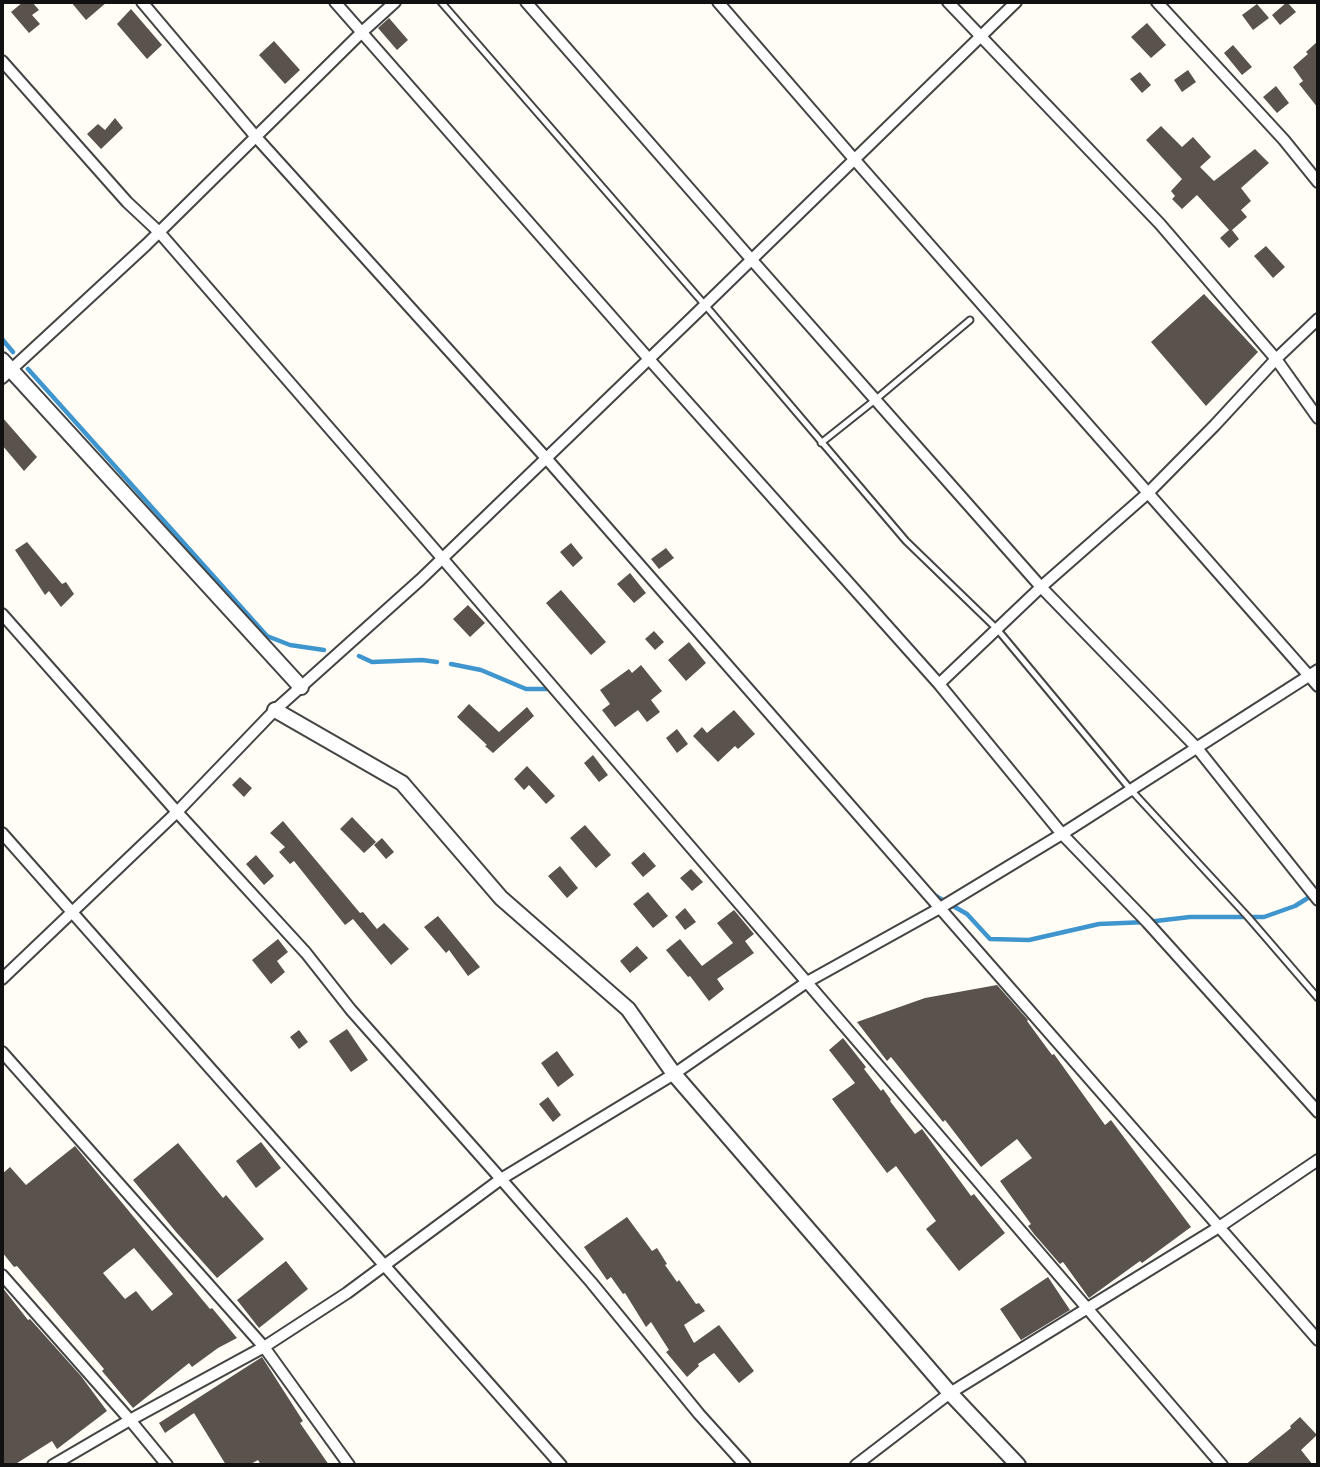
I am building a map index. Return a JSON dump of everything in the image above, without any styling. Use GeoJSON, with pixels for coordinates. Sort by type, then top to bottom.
{"type":"FeatureCollection","features":[{"type":"Feature","properties":{"kind":"street"},"geometry":{"type":"LineString","coordinates":[[142,2],[256,136],[546,458],[1318,1340]]}},
{"type":"Feature","properties":{"kind":"street"},"geometry":{"type":"LineString","coordinates":[[335,2],[939,684],[1062,834],[1147,922],[1318,1112]]}},
{"type":"Feature","properties":{"kind":"street"},"geometry":{"type":"LineString","coordinates":[[301,687],[5,370],[159,232],[395,2]]}},
{"type":"Feature","properties":{"kind":"street"},"geometry":{"type":"LineString","coordinates":[[526,2],[1041,587],[1197,748],[1318,900]]}},
{"type":"Feature","properties":{"kind":"street"},"geometry":{"type":"LineString","coordinates":[[718,2],[1148,493],[1314,673],[1318,686]]}},
{"type":"Feature","properties":{"kind":"street"},"geometry":{"type":"LineString","coordinates":[[948,2],[1160,224],[1276,359],[1318,418]]}},
{"type":"Feature","properties":{"kind":"street"},"geometry":{"type":"LineString","coordinates":[[2,979],[177,812],[275,710],[442,558],[1016,2]]}},
{"type":"Feature","properties":{"kind":"street"},"geometry":{"type":"LineString","coordinates":[[1157,2],[1284,140],[1318,182]]}},
{"type":"Feature","properties":{"kind":"street"},"geometry":{"type":"LineString","coordinates":[[2,61],[127,202],[159,232],[1222,1465]]}},
{"type":"Feature","properties":{"kind":"street"},"geometry":{"type":"LineString","coordinates":[[939,684],[1041,587],[1148,493],[1318,319]]}},
{"type":"Feature","properties":{"kind":"street"},"geometry":{"type":"LineString","coordinates":[[2,614],[306,953],[351,1010],[502,1179],[699,1414],[746,1465]]}},
{"type":"Feature","properties":{"kind":"street"},"geometry":{"type":"LineString","coordinates":[[53,1465],[264,1347],[347,1293],[502,1179],[674,1074],[807,982],[940,908],[1062,834],[1314,673]]}},
{"type":"Feature","properties":{"kind":"street"},"geometry":{"type":"LineString","coordinates":[[275,710],[402,783],[501,898],[628,1009],[674,1074],[950,1393],[1018,1465]]}},
{"type":"Feature","properties":{"kind":"street"},"geometry":{"type":"LineString","coordinates":[[2,833],[561,1465]]}},
{"type":"Feature","properties":{"kind":"street"},"geometry":{"type":"LineString","coordinates":[[2,1052],[264,1347],[349,1465]]}},
{"type":"Feature","properties":{"kind":"street"},"geometry":{"type":"LineString","coordinates":[[856,1465],[950,1393],[1219,1227],[1318,1160]]}},
{"type":"Feature","properties":{"kind":"street"},"geometry":{"type":"LineString","coordinates":[[2,1275],[167,1465]]}},
{"type":"Feature","properties":{"kind":"lane"},"geometry":{"type":"LineString","coordinates":[[441,2],[906,541],[996,629],[1131,790],[1318,998]]}},
{"type":"Feature","properties":{"kind":"lane"},"geometry":{"type":"LineString","coordinates":[[821,443],[970,320]]}},
{"type":"Feature","properties":{"kind":"building"},"geometry":{"type":"Polygon","coordinates":[[[23,2],[32,2],[39,10],[32,15],[40,24],[29,33],[11,12],[23,2]]]}},
{"type":"Feature","properties":{"kind":"building"},"geometry":{"type":"Polygon","coordinates":[[[71,2],[107,2],[86,20],[71,2]]]}},
{"type":"Feature","properties":{"kind":"building"},"geometry":{"type":"Polygon","coordinates":[[[1287,2],[1296,12],[1280,25],[1272,15],[1287,2]]]}},
{"type":"Feature","properties":{"kind":"building"},"geometry":{"type":"Polygon","coordinates":[[[1257,4],[1269,18],[1253,30],[1242,15],[1257,4]]]}},
{"type":"Feature","properties":{"kind":"building"},"geometry":{"type":"Polygon","coordinates":[[[131,9],[162,45],[147,59],[117,24],[131,9]]]}},
{"type":"Feature","properties":{"kind":"building"},"geometry":{"type":"Polygon","coordinates":[[[389,18],[408,40],[397,50],[378,28],[389,18]]]}},
{"type":"Feature","properties":{"kind":"building"},"geometry":{"type":"Polygon","coordinates":[[[1147,23],[1166,45],[1151,58],[1131,37],[1147,23]]]}},
{"type":"Feature","properties":{"kind":"building"},"geometry":{"type":"Polygon","coordinates":[[[274,41],[300,70],[285,84],[259,55],[274,41]]]}},
{"type":"Feature","properties":{"kind":"building"},"geometry":{"type":"Polygon","coordinates":[[[1318,41],[1318,108],[1299,84],[1303,81],[1293,67],[1318,41]]]}},
{"type":"Feature","properties":{"kind":"building"},"geometry":{"type":"Polygon","coordinates":[[[1233,45],[1252,67],[1242,75],[1224,53],[1233,45]]]}},
{"type":"Feature","properties":{"kind":"building"},"geometry":{"type":"Polygon","coordinates":[[[1188,70],[1196,82],[1182,92],[1174,80],[1188,70]]]}},
{"type":"Feature","properties":{"kind":"building"},"geometry":{"type":"Polygon","coordinates":[[[1140,72],[1151,85],[1142,93],[1130,79],[1140,72]]]}},
{"type":"Feature","properties":{"kind":"building"},"geometry":{"type":"Polygon","coordinates":[[[1276,86],[1289,103],[1277,113],[1263,97],[1276,86]]]}},
{"type":"Feature","properties":{"kind":"building"},"geometry":{"type":"Polygon","coordinates":[[[115,118],[123,128],[101,149],[87,134],[98,124],[105,130],[115,118]]]}},
{"type":"Feature","properties":{"kind":"building"},"geometry":{"type":"Polygon","coordinates":[[[1161,126],[1182,147],[1193,137],[1211,157],[1200,167],[1214,181],[1255,149],[1269,163],[1241,188],[1251,201],[1241,210],[1247,217],[1232,230],[1239,239],[1229,248],[1220,238],[1229,230],[1197,195],[1182,209],[1172,199],[1175,196],[1171,191],[1182,179],[1146,140],[1161,126]]]}},
{"type":"Feature","properties":{"kind":"building"},"geometry":{"type":"Polygon","coordinates":[[[1266,246],[1285,267],[1273,278],[1254,256],[1266,246]]]}},
{"type":"Feature","properties":{"kind":"building"},"geometry":{"type":"Polygon","coordinates":[[[1204,294],[1258,352],[1206,406],[1151,342],[1204,294]]]}},
{"type":"Feature","properties":{"kind":"building"},"geometry":{"type":"Polygon","coordinates":[[[2,417],[37,457],[24,471],[2,445],[2,417]]]}},
{"type":"Feature","properties":{"kind":"building"},"geometry":{"type":"Polygon","coordinates":[[[27,542],[62,584],[66,582],[74,594],[61,607],[49,591],[45,595],[15,550],[27,542]]]}},
{"type":"Feature","properties":{"kind":"building"},"geometry":{"type":"Polygon","coordinates":[[[571,543],[583,558],[573,567],[560,552],[571,543]]]}},
{"type":"Feature","properties":{"kind":"building"},"geometry":{"type":"Polygon","coordinates":[[[666,548],[674,558],[659,569],[651,559],[666,548]]]}},
{"type":"Feature","properties":{"kind":"building"},"geometry":{"type":"Polygon","coordinates":[[[630,573],[646,593],[634,603],[617,584],[630,573]]]}},
{"type":"Feature","properties":{"kind":"building"},"geometry":{"type":"Polygon","coordinates":[[[561,590],[606,642],[591,655],[546,603],[561,590]]]}},
{"type":"Feature","properties":{"kind":"building"},"geometry":{"type":"Polygon","coordinates":[[[468,605],[485,623],[470,637],[453,619],[468,605]]]}},
{"type":"Feature","properties":{"kind":"building"},"geometry":{"type":"Polygon","coordinates":[[[654,631],[664,642],[655,650],[645,639],[654,631]]]}},
{"type":"Feature","properties":{"kind":"building"},"geometry":{"type":"Polygon","coordinates":[[[689,642],[706,663],[686,681],[668,660],[689,642]]]}},
{"type":"Feature","properties":{"kind":"building"},"geometry":{"type":"Polygon","coordinates":[[[641,665],[662,691],[651,700],[660,712],[647,722],[638,710],[615,727],[602,710],[610,704],[600,690],[629,669],[632,673],[641,665]]]}},
{"type":"Feature","properties":{"kind":"building"},"geometry":{"type":"Polygon","coordinates":[[[469,704],[499,732],[527,707],[534,716],[493,753],[457,717],[469,704]]]}},
{"type":"Feature","properties":{"kind":"building"},"geometry":{"type":"Polygon","coordinates":[[[734,710],[755,734],[738,749],[735,746],[718,762],[693,736],[702,727],[707,733],[734,710]]]}},
{"type":"Feature","properties":{"kind":"building"},"geometry":{"type":"Polygon","coordinates":[[[677,729],[688,744],[677,753],[666,738],[677,729]]]}},
{"type":"Feature","properties":{"kind":"building"},"geometry":{"type":"Polygon","coordinates":[[[593,755],[608,775],[599,782],[584,763],[593,755]]]}},
{"type":"Feature","properties":{"kind":"building"},"geometry":{"type":"Polygon","coordinates":[[[527,766],[555,796],[546,804],[529,785],[524,790],[514,779],[527,766]]]}},
{"type":"Feature","properties":{"kind":"building"},"geometry":{"type":"Polygon","coordinates":[[[240,777],[252,788],[244,797],[232,785],[240,777]]]}},
{"type":"Feature","properties":{"kind":"building"},"geometry":{"type":"Polygon","coordinates":[[[352,817],[376,842],[364,853],[340,829],[352,817]]]}},
{"type":"Feature","properties":{"kind":"building"},"geometry":{"type":"Polygon","coordinates":[[[283,821],[360,913],[363,912],[377,929],[384,923],[409,949],[391,965],[353,919],[345,925],[294,861],[290,864],[279,852],[285,847],[270,833],[283,821]]]}},
{"type":"Feature","properties":{"kind":"building"},"geometry":{"type":"Polygon","coordinates":[[[585,825],[611,855],[596,868],[570,838],[585,825]]]}},
{"type":"Feature","properties":{"kind":"building"},"geometry":{"type":"Polygon","coordinates":[[[382,838],[394,852],[386,859],[374,845],[382,838]]]}},
{"type":"Feature","properties":{"kind":"building"},"geometry":{"type":"Polygon","coordinates":[[[644,852],[656,866],[643,877],[631,863],[644,852]]]}},
{"type":"Feature","properties":{"kind":"building"},"geometry":{"type":"Polygon","coordinates":[[[256,855],[274,876],[264,885],[246,864],[256,855]]]}},
{"type":"Feature","properties":{"kind":"building"},"geometry":{"type":"Polygon","coordinates":[[[560,866],[578,888],[567,898],[548,876],[560,866]]]}},
{"type":"Feature","properties":{"kind":"building"},"geometry":{"type":"Polygon","coordinates":[[[691,869],[703,882],[692,891],[680,878],[691,869]]]}},
{"type":"Feature","properties":{"kind":"building"},"geometry":{"type":"Polygon","coordinates":[[[648,892],[668,916],[653,928],[633,904],[648,892]]]}},
{"type":"Feature","properties":{"kind":"building"},"geometry":{"type":"Polygon","coordinates":[[[685,908],[696,922],[685,930],[675,917],[685,908]]]}},
{"type":"Feature","properties":{"kind":"building"},"geometry":{"type":"Polygon","coordinates":[[[734,910],[754,934],[745,941],[754,953],[717,979],[724,989],[709,1001],[666,950],[680,939],[702,966],[733,943],[717,923],[734,910]]]}},
{"type":"Feature","properties":{"kind":"building"},"geometry":{"type":"Polygon","coordinates":[[[438,916],[480,967],[468,976],[449,950],[446,953],[424,927],[438,916]]]}},
{"type":"Feature","properties":{"kind":"building"},"geometry":{"type":"Polygon","coordinates":[[[278,939],[288,952],[277,961],[285,972],[271,984],[252,960],[278,939]]]}},
{"type":"Feature","properties":{"kind":"building"},"geometry":{"type":"Polygon","coordinates":[[[637,946],[648,958],[630,973],[620,961],[637,946]]]}},
{"type":"Feature","properties":{"kind":"building"},"geometry":{"type":"Polygon","coordinates":[[[997,985],[1028,1020],[1105,1125],[1111,1120],[1191,1227],[1089,1298],[1063,1262],[1060,1264],[1034,1234],[1028,1226],[1031,1224],[1000,1181],[1032,1158],[1017,1139],[981,1167],[945,1120],[943,1122],[891,1057],[887,1061],[857,1022],[925,998],[997,985]]]}},
{"type":"Feature","properties":{"kind":"building"},"geometry":{"type":"Polygon","coordinates":[[[347,1029],[368,1060],[351,1072],[329,1041],[347,1029]]]}},
{"type":"Feature","properties":{"kind":"building"},"geometry":{"type":"Polygon","coordinates":[[[299,1030],[308,1042],[299,1049],[290,1037],[299,1030]]]}},
{"type":"Feature","properties":{"kind":"building"},"geometry":{"type":"Polygon","coordinates":[[[843,1038],[915,1134],[922,1129],[971,1196],[974,1194],[1005,1233],[959,1271],[926,1229],[936,1221],[896,1166],[887,1173],[832,1099],[855,1083],[829,1050],[843,1038]]]}},
{"type":"Feature","properties":{"kind":"building"},"geometry":{"type":"Polygon","coordinates":[[[557,1051],[574,1075],[558,1087],[541,1063],[557,1051]]]}},
{"type":"Feature","properties":{"kind":"building"},"geometry":{"type":"Polygon","coordinates":[[[548,1097],[561,1115],[553,1122],[539,1104],[548,1097]]]}},
{"type":"Feature","properties":{"kind":"building"},"geometry":{"type":"Polygon","coordinates":[[[261,1142],[281,1168],[256,1188],[236,1161],[261,1142]]]}},
{"type":"Feature","properties":{"kind":"building"},"geometry":{"type":"Polygon","coordinates":[[[178,1143],[223,1198],[226,1195],[264,1239],[217,1278],[133,1180],[178,1143]]]}},
{"type":"Feature","properties":{"kind":"building"},"geometry":{"type":"Polygon","coordinates":[[[75,1146],[237,1338],[192,1367],[189,1363],[133,1408],[102,1371],[104,1369],[17,1266],[14,1267],[2,1252],[2,1174],[10,1167],[26,1185],[75,1146]],[[134,1248],[103,1273],[125,1299],[136,1291],[152,1311],[173,1294],[134,1248]]]}},
{"type":"Feature","properties":{"kind":"building"},"geometry":{"type":"Polygon","coordinates":[[[627,1217],[652,1251],[657,1248],[677,1282],[679,1280],[696,1304],[699,1303],[705,1311],[684,1325],[694,1343],[719,1325],[754,1371],[739,1383],[714,1353],[698,1364],[687,1377],[666,1352],[669,1350],[651,1322],[646,1327],[625,1293],[623,1294],[611,1277],[607,1280],[584,1247],[627,1217]]]}},
{"type":"Feature","properties":{"kind":"building"},"geometry":{"type":"Polygon","coordinates":[[[286,1261],[308,1289],[259,1328],[237,1300],[286,1261]]]}},
{"type":"Feature","properties":{"kind":"building"},"geometry":{"type":"Polygon","coordinates":[[[1048,1277],[1070,1310],[1021,1340],[1000,1309],[1048,1277]]]}},
{"type":"Feature","properties":{"kind":"building"},"geometry":{"type":"Polygon","coordinates":[[[2,1287],[28,1320],[30,1319],[81,1376],[107,1411],[57,1449],[52,1441],[14,1465],[2,1465],[2,1287]]]}},
{"type":"Feature","properties":{"kind":"building"},"geometry":{"type":"Polygon","coordinates":[[[262,1357],[303,1421],[300,1423],[329,1465],[261,1465],[258,1460],[249,1465],[226,1465],[194,1413],[165,1433],[159,1423],[262,1357]]]}},
{"type":"Feature","properties":{"kind":"building"},"geometry":{"type":"Polygon","coordinates":[[[1300,1417],[1317,1435],[1301,1450],[1313,1465],[1245,1465],[1291,1428],[1300,1417]]]}},
{"type":"Feature","properties":{"kind":"waterway"},"geometry":{"type":"LineString","coordinates":[[2,339],[13,352]]}},
{"type":"Feature","properties":{"kind":"waterway"},"geometry":{"type":"LineString","coordinates":[[28,369],[267,636],[290,645],[324,650]]}},
{"type":"Feature","properties":{"kind":"waterway"},"geometry":{"type":"LineString","coordinates":[[359,656],[372,662],[437,662]]}},
{"type":"Feature","properties":{"kind":"waterway"},"geometry":{"type":"LineString","coordinates":[[451,664],[481,670],[526,689],[547,689]]}},
{"type":"Feature","properties":{"kind":"waterway"},"geometry":{"type":"LineString","coordinates":[[934,895],[967,914],[990,939],[1029,940],[1099,924],[1190,917],[1264,917],[1295,906],[1311,896]]}}]}
